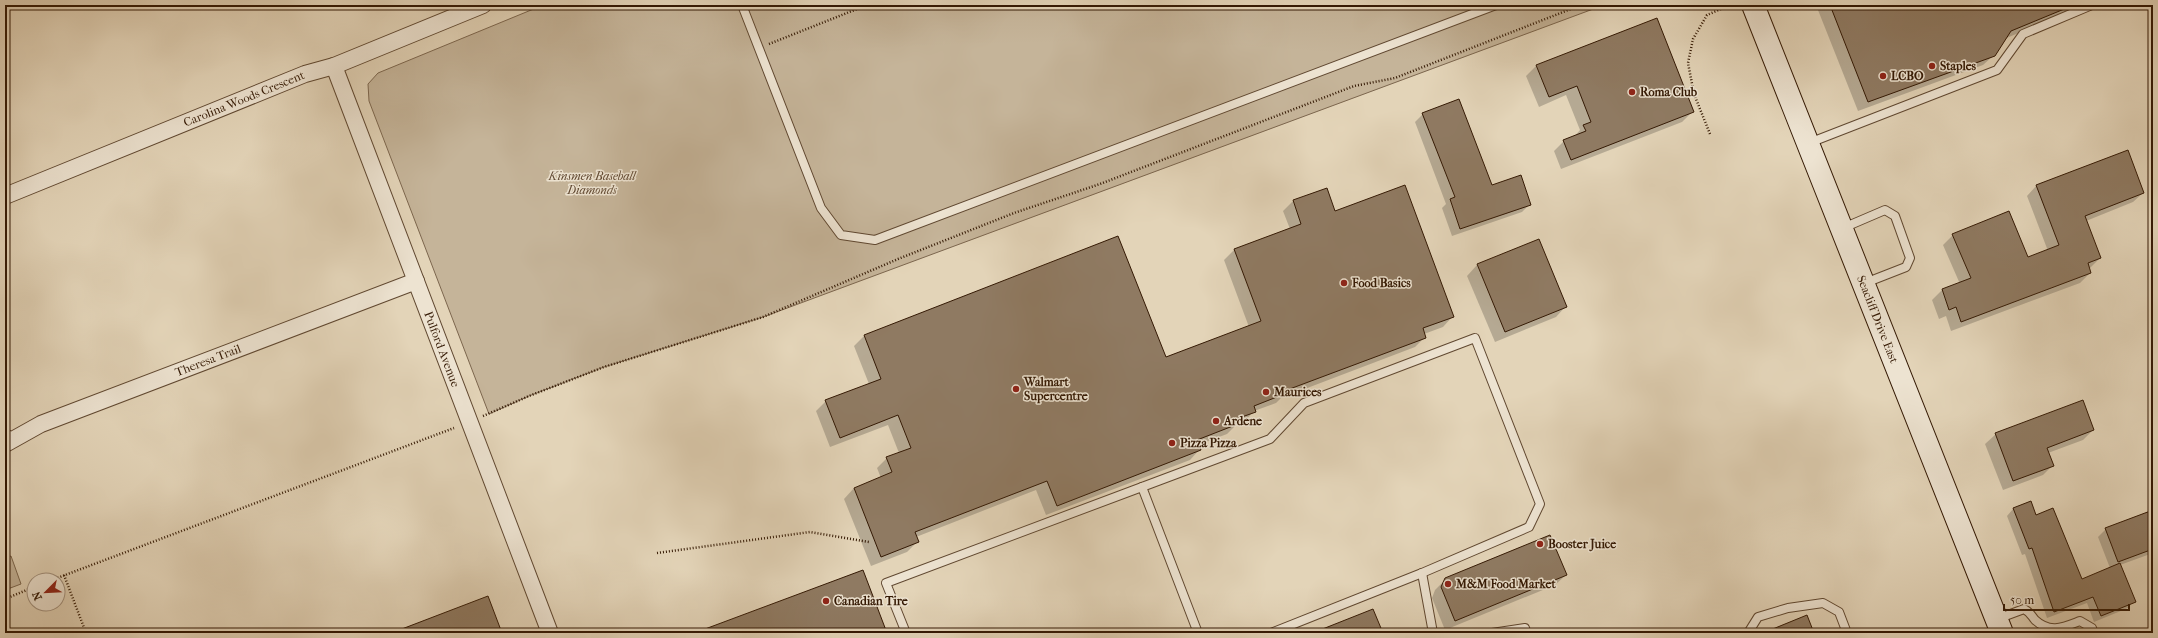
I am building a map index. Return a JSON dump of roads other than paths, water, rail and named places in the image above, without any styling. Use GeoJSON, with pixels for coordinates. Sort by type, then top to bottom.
{"type":"FeatureCollection","features":[{"type":"Feature","properties":{"kind":"main road","name":"Seacliff Drive East"},"geometry":{"type":"LineString","coordinates":[[1753,5],[1809,143],[1999,626]]}},
{"type":"Feature","properties":{"kind":"street","name":"Carolina Woods Crescent"},"geometry":{"type":"LineString","coordinates":[[5,196],[305,74],[334,66],[483,5]]}},
{"type":"Feature","properties":{"kind":"street","name":"Pulford Avenue"},"geometry":{"type":"LineString","coordinates":[[334,66],[416,281],[468,423],[550,633]]}},
{"type":"Feature","properties":{"kind":"street","name":"Theresa Trail"},"geometry":{"type":"LineString","coordinates":[[5,437],[7,443],[41,424],[416,281]]}},
{"type":"Feature","properties":{"kind":"lane"},"geometry":{"type":"LineString","coordinates":[[742,5],[820,208],[841,235],[875,240],[1496,5]]}},
{"type":"Feature","properties":{"kind":"lane"},"geometry":{"type":"LineString","coordinates":[[1809,143],[1997,70],[2023,34],[2092,5]]}},
{"type":"Feature","properties":{"kind":"lane"},"geometry":{"type":"LineString","coordinates":[[1842,228],[1885,210],[1896,216],[1910,258],[1906,267],[1864,283]]}},
{"type":"Feature","properties":{"kind":"lane"},"geometry":{"type":"LineString","coordinates":[[906,633],[886,583],[1270,439],[1304,403],[1475,338],[1540,504],[1529,527],[1422,573],[1271,633]]}},
{"type":"Feature","properties":{"kind":"lane"},"geometry":{"type":"LineString","coordinates":[[1142,487],[1198,633]]}},
{"type":"Feature","properties":{"kind":"lane"},"geometry":{"type":"LineString","coordinates":[[1422,573],[1433,633]]}},
{"type":"Feature","properties":{"kind":"lane"},"geometry":{"type":"LineString","coordinates":[[1748,633],[1758,617],[1788,608],[1823,603],[1839,612],[1847,633]]}},
{"type":"Feature","properties":{"kind":"lane"},"geometry":{"type":"LineString","coordinates":[[1999,626],[2024,609],[2029,611],[2044,627],[2056,629],[2080,621],[2092,628],[2094,633]]}},
{"type":"Feature","properties":{"kind":"lane"},"geometry":{"type":"LineString","coordinates":[[1492,633],[1526,630]]}},
{"type":"Feature","properties":{"kind":"place","name":"Staples"},"geometry":{"type":"Point","coordinates":[1932,66]}},
{"type":"Feature","properties":{"kind":"place","name":"LCBO"},"geometry":{"type":"Point","coordinates":[1883,76]}},
{"type":"Feature","properties":{"kind":"place","name":"Roma Club"},"geometry":{"type":"Point","coordinates":[1632,92]}},
{"type":"Feature","properties":{"kind":"place","name":"Food Basics"},"geometry":{"type":"Point","coordinates":[1344,283]}},
{"type":"Feature","properties":{"kind":"place","name":"Walmart Supercentre"},"geometry":{"type":"Point","coordinates":[1016,389]}},
{"type":"Feature","properties":{"kind":"place","name":"Maurices"},"geometry":{"type":"Point","coordinates":[1266,392]}},
{"type":"Feature","properties":{"kind":"place","name":"Ardene"},"geometry":{"type":"Point","coordinates":[1216,421]}},
{"type":"Feature","properties":{"kind":"place","name":"Pizza Pizza"},"geometry":{"type":"Point","coordinates":[1172,443]}},
{"type":"Feature","properties":{"kind":"place","name":"Booster Juice"},"geometry":{"type":"Point","coordinates":[1540,544]}},
{"type":"Feature","properties":{"kind":"place","name":"M&M Food Market"},"geometry":{"type":"Point","coordinates":[1448,584]}},
{"type":"Feature","properties":{"kind":"place","name":"Canadian Tire"},"geometry":{"type":"Point","coordinates":[826,601]}},
{"type":"Feature","properties":{"kind":"park label","name":"Kinsmen Baseball Diamonds"},"geometry":{"type":"Point","coordinates":[592,183]}}]}
